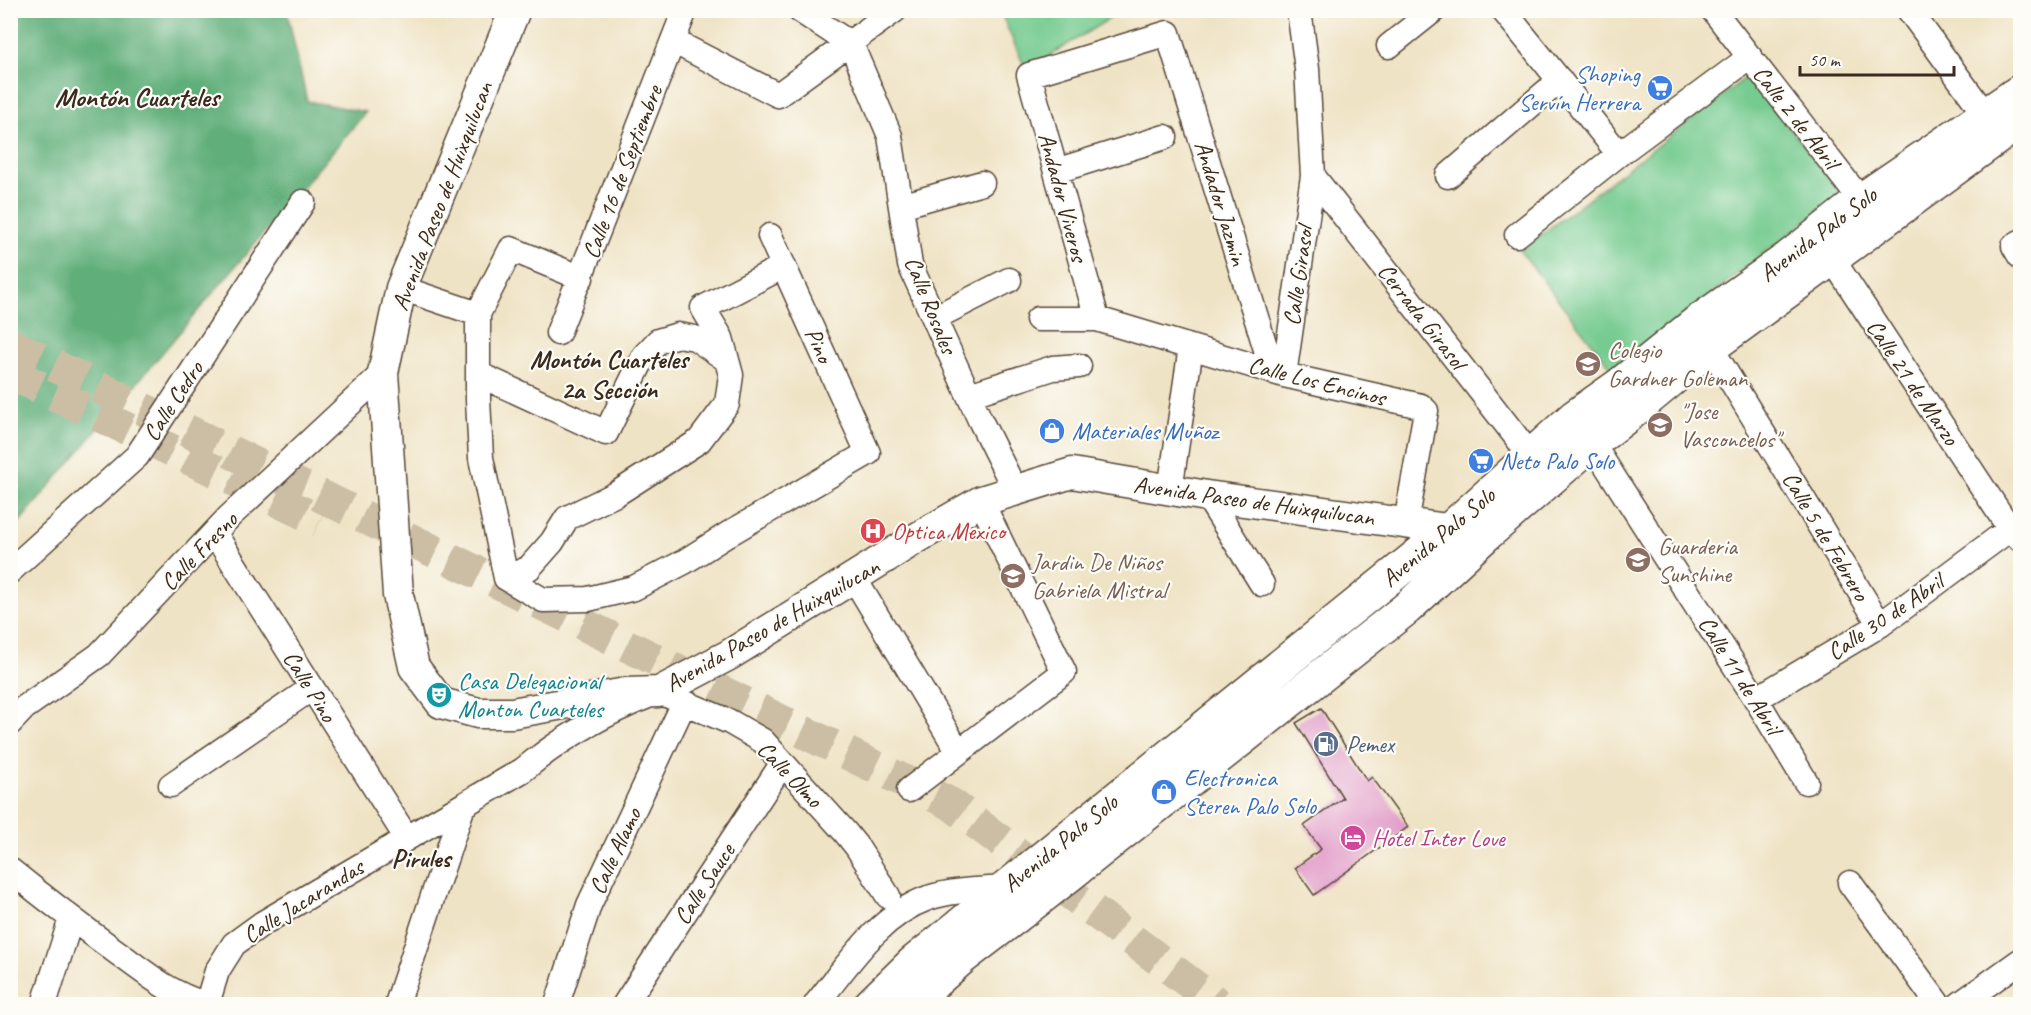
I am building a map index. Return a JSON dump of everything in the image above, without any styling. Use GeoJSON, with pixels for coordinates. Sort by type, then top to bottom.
{"type":"FeatureCollection","features":[{"type":"Feature","properties":{"kind":"main road","name":"Avenida Palo Solo"},"geometry":{"type":"LineString","coordinates":[[872,1005],[914,962],[1450,529],[1531,456],[1583,430],[1635,410],[1704,335],[1870,212],[2002,123],[2020,91]]}},
{"type":"Feature","properties":{"kind":"main road","name":"Avenida Palo Solo"},"geometry":{"type":"LineString","coordinates":[[910,1005],[962,958],[1407,608],[1487,534],[1583,430]]}},
{"type":"Feature","properties":{"kind":"main road"},"geometry":{"type":"LineString","coordinates":[[1184,743],[1204,769]]}},
{"type":"Feature","properties":{"kind":"street","name":"Avenida Paseo de Huixquilucan"},"geometry":{"type":"LineString","coordinates":[[515,10],[401,288],[383,374],[398,595],[414,667],[441,703],[478,713],[512,713],[626,693],[672,697],[729,655],[981,501],[1072,473],[1207,496],[1487,534]]}},
{"type":"Feature","properties":{"kind":"street","name":"Calle 16 de Septiembre"},"geometry":{"type":"LineString","coordinates":[[558,333],[685,10]]}},
{"type":"Feature","properties":{"kind":"street"},"geometry":{"type":"LineString","coordinates":[[799,10],[851,44]]}},
{"type":"Feature","properties":{"kind":"street"},"geometry":{"type":"LineString","coordinates":[[673,41],[777,95],[851,44],[895,10]]}},
{"type":"Feature","properties":{"kind":"street","name":"Calle Girasol"},"geometry":{"type":"LineString","coordinates":[[1278,374],[1313,176],[1307,69],[1299,10]]}},
{"type":"Feature","properties":{"kind":"street"},"geometry":{"type":"LineString","coordinates":[[1389,46],[1434,10]]}},
{"type":"Feature","properties":{"kind":"street"},"geometry":{"type":"LineString","coordinates":[[1503,10],[1619,154]]}},
{"type":"Feature","properties":{"kind":"street","name":"Calle 2 de Abril"},"geometry":{"type":"LineString","coordinates":[[1713,10],[1870,212]]}},
{"type":"Feature","properties":{"kind":"street"},"geometry":{"type":"LineString","coordinates":[[1909,10],[2002,123]]}},
{"type":"Feature","properties":{"kind":"street","name":"Andador Jazmin"},"geometry":{"type":"LineString","coordinates":[[1029,75],[1168,33],[1278,374]]}},
{"type":"Feature","properties":{"kind":"street","name":"Calle Rosales"},"geometry":{"type":"LineString","coordinates":[[851,44],[890,136],[910,265],[1015,490]]}},
{"type":"Feature","properties":{"kind":"street"},"geometry":{"type":"LineString","coordinates":[[1517,235],[1619,154],[1750,57]]}},
{"type":"Feature","properties":{"kind":"street","name":"Andador Viveros"},"geometry":{"type":"LineString","coordinates":[[1029,75],[1097,319]]}},
{"type":"Feature","properties":{"kind":"street"},"geometry":{"type":"LineString","coordinates":[[1448,176],[1560,80]]}},
{"type":"Feature","properties":{"kind":"street"},"geometry":{"type":"LineString","coordinates":[[1056,171],[1165,137]]}},
{"type":"Feature","properties":{"kind":"street","name":"Cerrada Girasol"},"geometry":{"type":"LineString","coordinates":[[1313,176],[1531,456]]}},
{"type":"Feature","properties":{"kind":"street"},"geometry":{"type":"LineString","coordinates":[[901,206],[982,183]]}},
{"type":"Feature","properties":{"kind":"street","name":"Calle Cedro"},"geometry":{"type":"LineString","coordinates":[[10,571],[138,456],[303,202]]}},
{"type":"Feature","properties":{"kind":"street","name":"Pino"},"geometry":{"type":"LineString","coordinates":[[506,578],[543,600],[588,599],[634,588],[684,562],[867,453],[770,236]]}},
{"type":"Feature","properties":{"kind":"street","name":"Calle 21 de Marzo"},"geometry":{"type":"LineString","coordinates":[[1824,247],[2015,534]]}},
{"type":"Feature","properties":{"kind":"street"},"geometry":{"type":"LineString","coordinates":[[581,278],[511,249],[478,314],[481,458],[506,578],[529,568],[552,542],[567,518],[616,494],[699,441],[727,404],[731,375],[721,338],[703,308],[784,266]]}},
{"type":"Feature","properties":{"kind":"street"},"geometry":{"type":"LineString","coordinates":[[934,318],[1008,280]]}},
{"type":"Feature","properties":{"kind":"street"},"geometry":{"type":"LineString","coordinates":[[401,288],[478,314]]}},
{"type":"Feature","properties":{"kind":"street","name":"Calle Los Encinos"},"geometry":{"type":"LineString","coordinates":[[1038,319],[1097,319],[1278,374],[1420,406],[1425,409],[1406,523]]}},
{"type":"Feature","properties":{"kind":"street"},"geometry":{"type":"LineString","coordinates":[[478,374],[606,433],[644,356],[658,341],[678,335],[695,338],[727,360]]}},
{"type":"Feature","properties":{"kind":"street","name":"Calle 5 de Febrero"},"geometry":{"type":"LineString","coordinates":[[1704,335],[1880,625]]}},
{"type":"Feature","properties":{"kind":"street"},"geometry":{"type":"LineString","coordinates":[[1170,490],[1191,347]]}},
{"type":"Feature","properties":{"kind":"street"},"geometry":{"type":"LineString","coordinates":[[969,395],[1053,368],[1079,366]]}},
{"type":"Feature","properties":{"kind":"street","name":"Calle Fresno"},"geometry":{"type":"LineString","coordinates":[[10,723],[24,708],[99,655],[229,517],[383,374]]}},
{"type":"Feature","properties":{"kind":"street","name":"Calle 11 de Abril"},"geometry":{"type":"LineString","coordinates":[[1583,430],[1756,699],[1806,782]]}},
{"type":"Feature","properties":{"kind":"street"},"geometry":{"type":"LineString","coordinates":[[1207,496],[1262,584]]}},
{"type":"Feature","properties":{"kind":"street"},"geometry":{"type":"LineString","coordinates":[[909,789],[1064,672],[981,501]]}},
{"type":"Feature","properties":{"kind":"street","name":"Calle Pino"},"geometry":{"type":"LineString","coordinates":[[215,534],[406,837]]}},
{"type":"Feature","properties":{"kind":"street","name":"Calle 30 de Abril"},"geometry":{"type":"LineString","coordinates":[[1756,699],[1880,625],[2015,534]]}},
{"type":"Feature","properties":{"kind":"street"},"geometry":{"type":"LineString","coordinates":[[854,578],[958,751]]}},
{"type":"Feature","properties":{"kind":"street"},"geometry":{"type":"LineString","coordinates":[[171,785],[312,688]]}},
{"type":"Feature","properties":{"kind":"street","name":"Calle Olmo"},"geometry":{"type":"LineString","coordinates":[[672,697],[730,722],[763,741],[857,847],[888,896]]}},
{"type":"Feature","properties":{"kind":"street","name":"Calle Jacarandas"},"geometry":{"type":"LineString","coordinates":[[206,1005],[217,971],[234,944],[263,922],[463,806],[523,770],[547,750],[627,705],[672,697]]}},
{"type":"Feature","properties":{"kind":"street","name":"Calle Alamo"},"geometry":{"type":"LineString","coordinates":[[557,1005],[589,905],[672,697]]}},
{"type":"Feature","properties":{"kind":"street","name":"Calle Sauce"},"geometry":{"type":"LineString","coordinates":[[625,1005],[782,764]]}},
{"type":"Feature","properties":{"kind":"street"},"geometry":{"type":"LineString","coordinates":[[397,1005],[463,806]]}},
{"type":"Feature","properties":{"kind":"street"},"geometry":{"type":"LineString","coordinates":[[10,870],[71,919],[166,988],[184,998],[206,1005]]}},
{"type":"Feature","properties":{"kind":"street"},"geometry":{"type":"LineString","coordinates":[[1850,883],[1938,1005]]}},
{"type":"Feature","properties":{"kind":"street"},"geometry":{"type":"LineString","coordinates":[[816,1005],[873,935],[898,913],[915,904],[953,892],[1005,888]]}},
{"type":"Feature","properties":{"kind":"street"},"geometry":{"type":"LineString","coordinates":[[44,1005],[71,919]]}},
{"type":"Feature","properties":{"kind":"street"},"geometry":{"type":"LineString","coordinates":[[1960,1005],[2020,961]]}},
{"type":"Feature","properties":{"kind":"green space"},"geometry":{"type":"Polygon","coordinates":[[[162,10],[168,15],[181,10],[287,11],[307,101],[366,112],[11,532],[11,11],[162,10]]]}},
{"type":"Feature","properties":{"kind":"green space"},"geometry":{"type":"Polygon","coordinates":[[[1000,11],[1122,11],[1026,70],[1000,11]]]}},
{"type":"Feature","properties":{"kind":"green space"},"geometry":{"type":"Polygon","coordinates":[[[1749,75],[1841,194],[1613,370],[1520,251],[1749,75]]]}},
{"type":"Feature","properties":{"kind":"building","name":"Hotel Inter Love"},"geometry":{"type":"Polygon","coordinates":[[[1321,708],[1367,781],[1372,777],[1408,827],[1314,895],[1295,868],[1321,849],[1304,826],[1343,798],[1296,723],[1321,708]]]}},
{"type":"Feature","properties":{"kind":"tunnel"},"geometry":{"type":"LineString","coordinates":[[10,344],[951,804],[1218,1004]]}},
{"type":"Feature","properties":{"kind":"tunnel"},"geometry":{"type":"LineString","coordinates":[[10,373],[320,521]]}},
{"type":"Feature","properties":{"kind":"place","name":"Shoping Servín Herrera"},"geometry":{"type":"Point","coordinates":[1660,88]}},
{"type":"Feature","properties":{"kind":"place","name":"Colegio Gardner Goleman"},"geometry":{"type":"Point","coordinates":[1588,364]}},
{"type":"Feature","properties":{"kind":"place","name":"\"Jose Vasconcelos\""},"geometry":{"type":"Point","coordinates":[1660,425]}},
{"type":"Feature","properties":{"kind":"place","name":"Materiales Muñoz"},"geometry":{"type":"Point","coordinates":[1052,431]}},
{"type":"Feature","properties":{"kind":"place","name":"Neto Palo Solo"},"geometry":{"type":"Point","coordinates":[1481,461]}},
{"type":"Feature","properties":{"kind":"place","name":"Optica Mexico"},"geometry":{"type":"Point","coordinates":[873,531]}},
{"type":"Feature","properties":{"kind":"place","name":"Guarderia Sunshine"},"geometry":{"type":"Point","coordinates":[1638,560]}},
{"type":"Feature","properties":{"kind":"place","name":"Jardin De Niños Gabriela Mistral"},"geometry":{"type":"Point","coordinates":[1013,576]}},
{"type":"Feature","properties":{"kind":"place","name":"Casa Delegacional Monton Cuarteles"},"geometry":{"type":"Point","coordinates":[439,695]}},
{"type":"Feature","properties":{"kind":"place","name":"Pemex"},"geometry":{"type":"Point","coordinates":[1326,744]}},
{"type":"Feature","properties":{"kind":"place","name":"Electronica Steren Palo Solo"},"geometry":{"type":"Point","coordinates":[1164,792]}},
{"type":"Feature","properties":{"kind":"place","name":"Hotel Inter Love"},"geometry":{"type":"Point","coordinates":[1353,838]}},
{"type":"Feature","properties":{"kind":"district","name":"Montón Cuarteles"},"geometry":{"type":"Point","coordinates":[137,97]}},
{"type":"Feature","properties":{"kind":"district","name":"Montón Cuarteles 2a Sección"},"geometry":{"type":"Point","coordinates":[609,374]}},
{"type":"Feature","properties":{"kind":"district","name":"Pirules"},"geometry":{"type":"Point","coordinates":[421,858]}}]}
